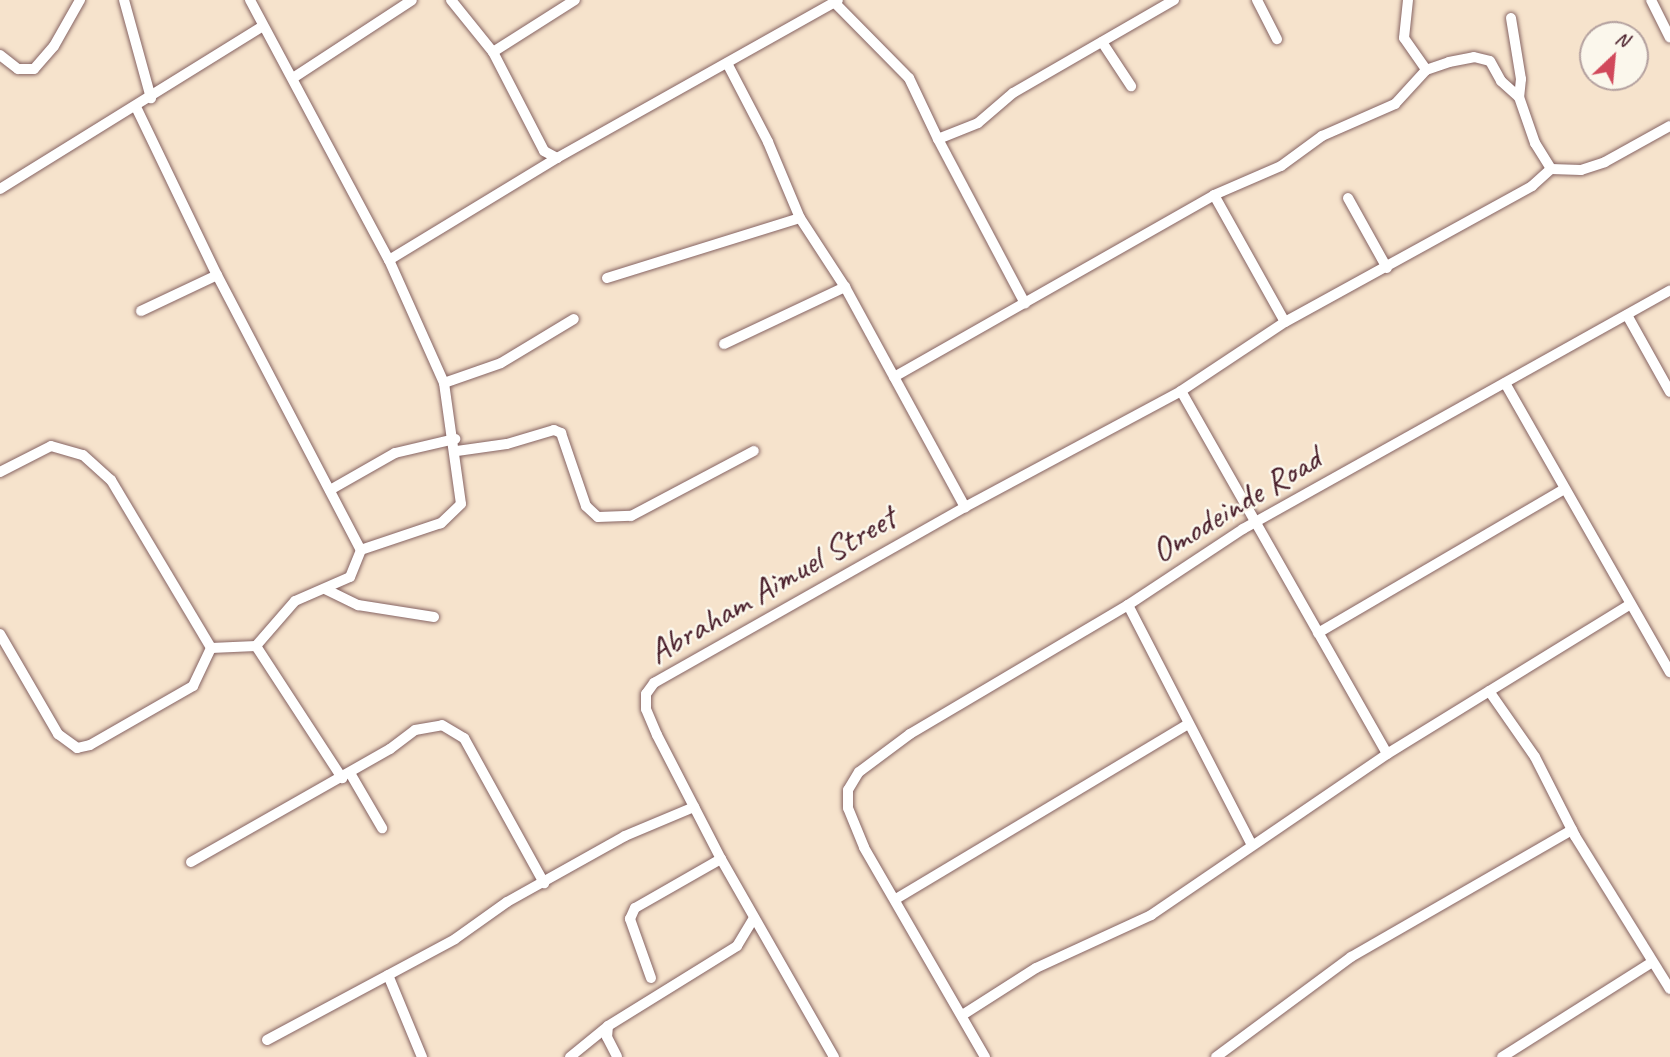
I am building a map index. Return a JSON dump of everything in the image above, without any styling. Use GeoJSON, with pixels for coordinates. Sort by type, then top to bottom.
{"type":"FeatureCollection","features":[{"type":"Feature","properties":{"kind":"street"},"geometry":{"type":"LineString","coordinates":[[0,55],[18,69],[34,69],[54,46],[80,0]]}},
{"type":"Feature","properties":{"kind":"street"},"geometry":{"type":"LineString","coordinates":[[124,0],[151,98]]}},
{"type":"Feature","properties":{"kind":"street"},"geometry":{"type":"LineString","coordinates":[[211,648],[256,646],[295,601],[350,577],[361,550],[441,523],[456,513],[461,504],[456,445],[444,383],[389,260],[250,0]]}},
{"type":"Feature","properties":{"kind":"street"},"geometry":{"type":"LineString","coordinates":[[293,78],[412,0]]}},
{"type":"Feature","properties":{"kind":"street"},"geometry":{"type":"LineString","coordinates":[[451,0],[493,52],[544,151],[557,158]]}},
{"type":"Feature","properties":{"kind":"street"},"geometry":{"type":"LineString","coordinates":[[493,52],[575,0]]}},
{"type":"Feature","properties":{"kind":"street"},"geometry":{"type":"LineString","coordinates":[[938,139],[978,122],[1013,93],[1174,0]]}},
{"type":"Feature","properties":{"kind":"street"},"geometry":{"type":"LineString","coordinates":[[1257,0],[1277,39]]}},
{"type":"Feature","properties":{"kind":"street"},"geometry":{"type":"LineString","coordinates":[[1408,0],[1404,38],[1426,70]]}},
{"type":"Feature","properties":{"kind":"street"},"geometry":{"type":"LineString","coordinates":[[1651,0],[1670,38]]}},
{"type":"Feature","properties":{"kind":"street"},"geometry":{"type":"LineString","coordinates":[[389,260],[557,158],[728,65],[836,1],[909,78],[938,139],[1025,303]]}},
{"type":"Feature","properties":{"kind":"street"},"geometry":{"type":"LineString","coordinates":[[1511,18],[1521,79],[1519,97]]}},
{"type":"Feature","properties":{"kind":"street"},"geometry":{"type":"LineString","coordinates":[[0,189],[151,98],[263,26]]}},
{"type":"Feature","properties":{"kind":"street"},"geometry":{"type":"LineString","coordinates":[[1102,42],[1131,86]]}},
{"type":"Feature","properties":{"kind":"street"},"geometry":{"type":"LineString","coordinates":[[894,377],[1214,195],[1282,166],[1322,136],[1395,104],[1426,70],[1462,59],[1486,58],[1519,97],[1535,144],[1551,169],[1581,170],[1605,162],[1670,126]]}},
{"type":"Feature","properties":{"kind":"street"},"geometry":{"type":"LineString","coordinates":[[728,65],[768,142],[800,218],[845,287],[965,507]]}},
{"type":"Feature","properties":{"kind":"street"},"geometry":{"type":"LineString","coordinates":[[136,107],[217,275],[361,550]]}},
{"type":"Feature","properties":{"kind":"street","name":"Abraham Aimuel Street"},"geometry":{"type":"LineString","coordinates":[[834,1057],[720,859],[646,709],[646,694],[654,683],[965,507],[1181,391],[1285,322],[1532,186],[1551,169]]}},
{"type":"Feature","properties":{"kind":"street"},"geometry":{"type":"LineString","coordinates":[[1214,195],[1285,322]]}},
{"type":"Feature","properties":{"kind":"street"},"geometry":{"type":"LineString","coordinates":[[1348,198],[1387,268]]}},
{"type":"Feature","properties":{"kind":"street"},"geometry":{"type":"LineString","coordinates":[[607,278],[800,218]]}},
{"type":"Feature","properties":{"kind":"street"},"geometry":{"type":"LineString","coordinates":[[141,311],[217,275]]}},
{"type":"Feature","properties":{"kind":"street"},"geometry":{"type":"LineString","coordinates":[[724,344],[845,287]]}},
{"type":"Feature","properties":{"kind":"street","name":"Omodeinde Road"},"geometry":{"type":"LineString","coordinates":[[896,899],[864,847],[848,808],[848,790],[859,772],[910,734],[1128,605],[1255,523],[1670,290]]}},
{"type":"Feature","properties":{"kind":"street"},"geometry":{"type":"LineString","coordinates":[[1628,315],[1670,392]]}},
{"type":"Feature","properties":{"kind":"street"},"geometry":{"type":"LineString","coordinates":[[444,383],[501,363],[575,319]]}},
{"type":"Feature","properties":{"kind":"street"},"geometry":{"type":"LineString","coordinates":[[1506,383],[1629,605],[1670,672]]}},
{"type":"Feature","properties":{"kind":"street"},"geometry":{"type":"LineString","coordinates":[[1181,391],[1387,754]]}},
{"type":"Feature","properties":{"kind":"street"},"geometry":{"type":"LineString","coordinates":[[330,490],[395,453],[456,445],[507,444],[554,430],[561,433],[586,506],[598,517],[632,516],[754,451]]}},
{"type":"Feature","properties":{"kind":"street"},"geometry":{"type":"LineString","coordinates":[[0,472],[51,446],[83,455],[111,480],[211,648]]}},
{"type":"Feature","properties":{"kind":"street"},"geometry":{"type":"LineString","coordinates":[[1318,633],[1564,489]]}},
{"type":"Feature","properties":{"kind":"street"},"geometry":{"type":"LineString","coordinates":[[325,589],[358,605],[434,617]]}},
{"type":"Feature","properties":{"kind":"street"},"geometry":{"type":"LineString","coordinates":[[1128,605],[1252,845]]}},
{"type":"Feature","properties":{"kind":"street"},"geometry":{"type":"LineString","coordinates":[[964,1014],[1036,968],[1151,915],[1387,754],[1629,605]]}},
{"type":"Feature","properties":{"kind":"street"},"geometry":{"type":"LineString","coordinates":[[0,634],[58,734],[77,748],[90,745],[193,685],[211,648]]}},
{"type":"Feature","properties":{"kind":"street"},"geometry":{"type":"LineString","coordinates":[[256,646],[382,828]]}},
{"type":"Feature","properties":{"kind":"street"},"geometry":{"type":"LineString","coordinates":[[1489,691],[1535,757],[1572,830],[1670,989]]}},
{"type":"Feature","properties":{"kind":"street"},"geometry":{"type":"LineString","coordinates":[[191,862],[346,775],[424,725],[442,724],[464,738],[544,883]]}},
{"type":"Feature","properties":{"kind":"street"},"geometry":{"type":"LineString","coordinates":[[985,1057],[964,1014],[896,899],[1188,724]]}},
{"type":"Feature","properties":{"kind":"street"},"geometry":{"type":"LineString","coordinates":[[267,1040],[388,975],[625,836],[694,807]]}},
{"type":"Feature","properties":{"kind":"street"},"geometry":{"type":"LineString","coordinates":[[1216,1057],[1351,957],[1572,830]]}},
{"type":"Feature","properties":{"kind":"street"},"geometry":{"type":"LineString","coordinates":[[651,978],[630,919],[635,908],[720,859]]}},
{"type":"Feature","properties":{"kind":"street"},"geometry":{"type":"LineString","coordinates":[[570,1057],[608,1026],[737,946],[754,918]]}},
{"type":"Feature","properties":{"kind":"street"},"geometry":{"type":"LineString","coordinates":[[1502,1057],[1652,962]]}},
{"type":"Feature","properties":{"kind":"street"},"geometry":{"type":"LineString","coordinates":[[388,975],[422,1057]]}},
{"type":"Feature","properties":{"kind":"street"},"geometry":{"type":"LineString","coordinates":[[608,1026],[607,1037],[617,1057]]}}]}
